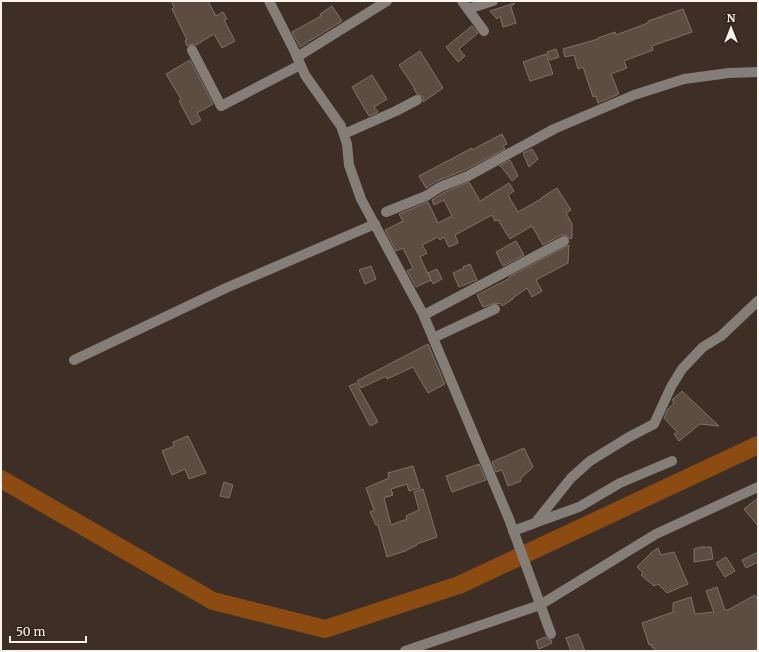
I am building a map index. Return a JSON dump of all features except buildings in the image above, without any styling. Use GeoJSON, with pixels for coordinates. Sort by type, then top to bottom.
{"type":"FeatureCollection","features":[{"type":"Feature","properties":{"kind":"street"},"geometry":{"type":"LineString","coordinates":[[269,1],[305,75],[342,126],[347,144],[349,165],[361,199],[424,315],[509,520],[550,634]]}},
{"type":"Feature","properties":{"kind":"street"},"geometry":{"type":"LineString","coordinates":[[192,50],[222,106],[298,61],[387,1]]}},
{"type":"Feature","properties":{"kind":"street"},"geometry":{"type":"LineString","coordinates":[[484,31],[465,5],[493,1]]}},
{"type":"Feature","properties":{"kind":"street"},"geometry":{"type":"LineString","coordinates":[[386,212],[426,196],[440,188],[468,176],[554,129],[634,95],[684,79],[758,72]]}},
{"type":"Feature","properties":{"kind":"street"},"geometry":{"type":"LineString","coordinates":[[344,134],[417,100]]}},
{"type":"Feature","properties":{"kind":"street"},"geometry":{"type":"LineString","coordinates":[[74,360],[226,288],[375,224]]}},
{"type":"Feature","properties":{"kind":"street"},"geometry":{"type":"LineString","coordinates":[[424,315],[564,241]]}},
{"type":"Feature","properties":{"kind":"street"},"geometry":{"type":"LineString","coordinates":[[535,522],[570,478],[590,462],[629,437],[654,424],[671,387],[682,369],[703,347],[721,336],[758,301]]}},
{"type":"Feature","properties":{"kind":"street"},"geometry":{"type":"LineString","coordinates":[[433,338],[495,309]]}},
{"type":"Feature","properties":{"kind":"street"},"geometry":{"type":"LineString","coordinates":[[513,531],[579,507],[620,483],[672,462]]}},
{"type":"Feature","properties":{"kind":"street"},"geometry":{"type":"LineString","coordinates":[[405,651],[540,604],[656,534],[758,487]]}},
{"type":"Feature","properties":{"kind":"waterway"},"geometry":{"type":"LineString","coordinates":[[1,479],[213,601],[325,629],[459,585],[758,445]]}}]}
